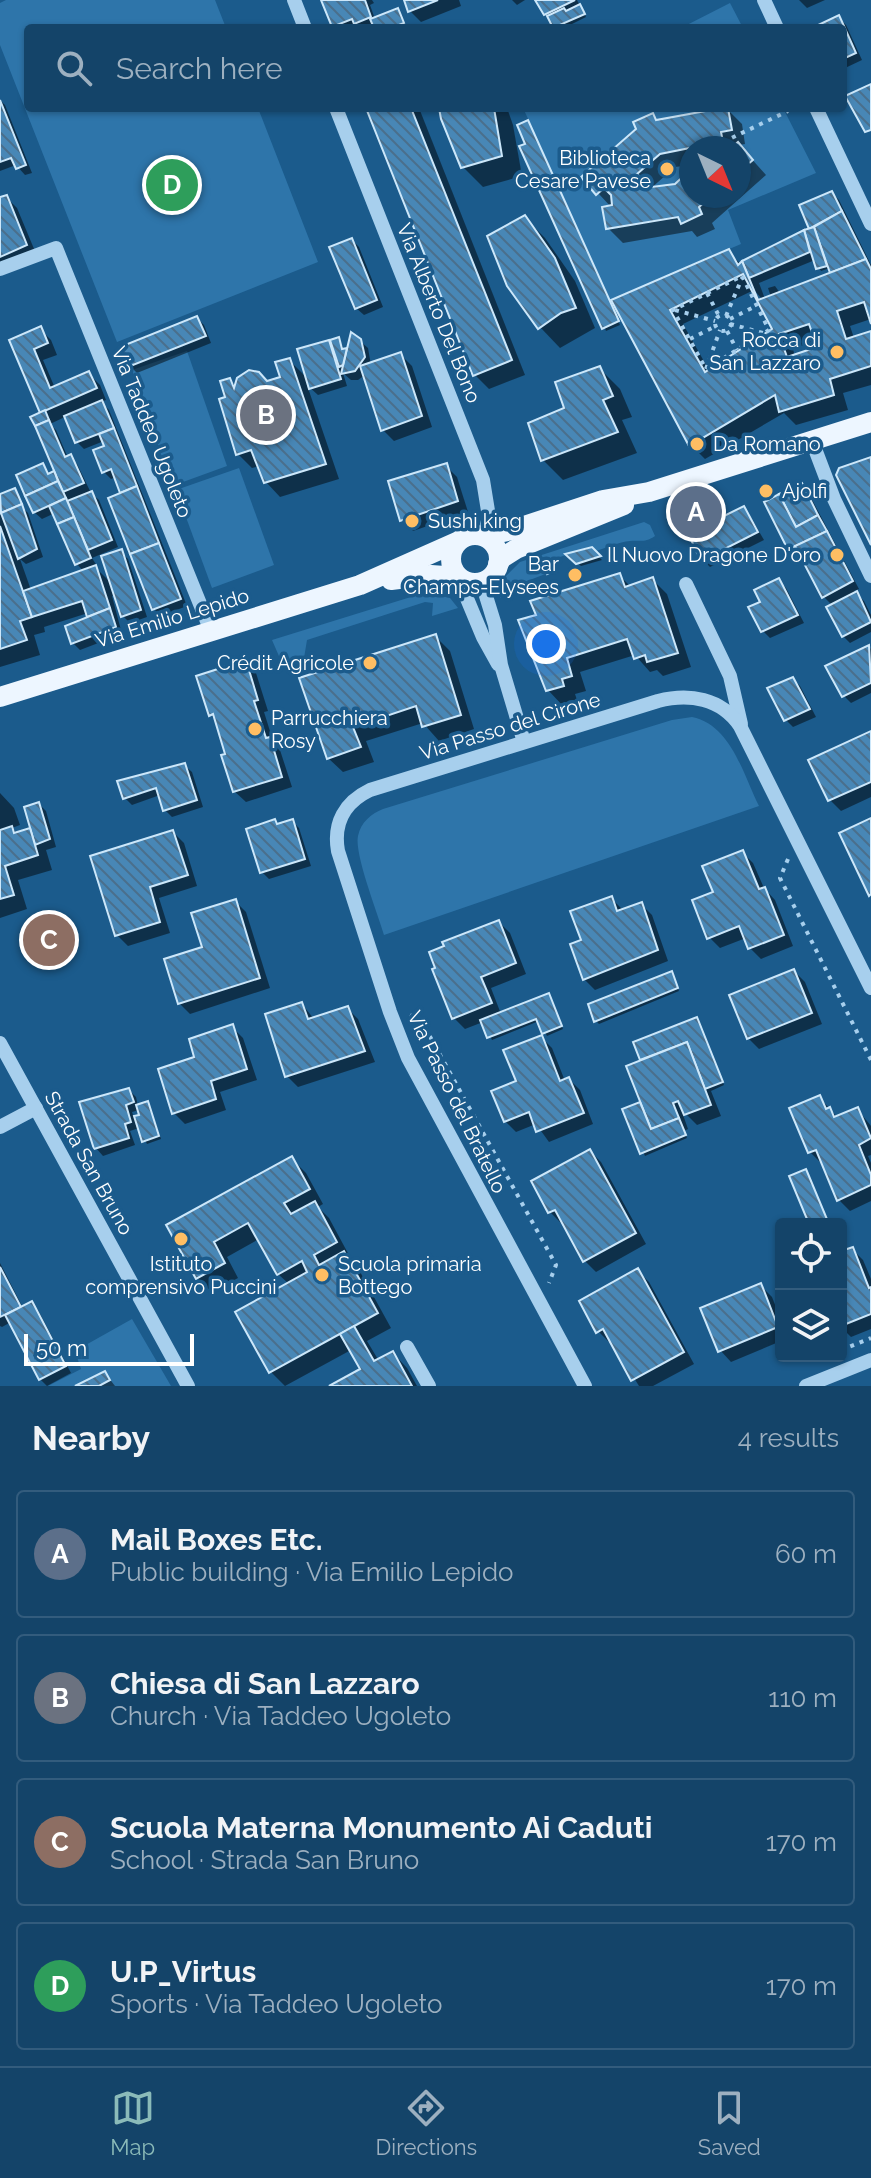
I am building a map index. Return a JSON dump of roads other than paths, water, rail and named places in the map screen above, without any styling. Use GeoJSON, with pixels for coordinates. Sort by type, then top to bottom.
{"type":"FeatureCollection","features":[{"type":"Feature","properties":{"kind":"main road","name":"Via Emilio Lepido"},"geometry":{"type":"LineString","coordinates":[[0,697],[360,585],[469,535],[484,536],[512,530],[603,500],[649,492],[871,422]]}},
{"type":"Feature","properties":{"kind":"main road","name":"Via Emilio Lepido"},"geometry":{"type":"LineString","coordinates":[[360,585],[431,575],[458,577],[472,583],[493,571],[502,558],[516,549],[607,513],[649,492]]}},
{"type":"Feature","properties":{"kind":"main road"},"geometry":{"type":"LineString","coordinates":[[484,536],[498,551],[493,571]]}},
{"type":"Feature","properties":{"kind":"main road"},"geometry":{"type":"LineString","coordinates":[[457,542],[450,556],[453,571],[458,577]]}},
{"type":"Feature","properties":{"kind":"street"},"geometry":{"type":"LineString","coordinates":[[294,0],[303,24]]}},
{"type":"Feature","properties":{"kind":"street"},"geometry":{"type":"LineString","coordinates":[[764,0],[775,24]]}},
{"type":"Feature","properties":{"kind":"street","name":"Via Alberto Del Bono"},"geometry":{"type":"LineString","coordinates":[[338,112],[483,480],[489,517],[484,536]]}},
{"type":"Feature","properties":{"kind":"street"},"geometry":{"type":"LineString","coordinates":[[818,112],[871,224]]}},
{"type":"Feature","properties":{"kind":"street","name":"Via Taddeo Ugoleto"},"geometry":{"type":"LineString","coordinates":[[0,269],[56,248],[211,631]]}},
{"type":"Feature","properties":{"kind":"street"},"geometry":{"type":"LineString","coordinates":[[812,441],[834,499],[871,576]]}},
{"type":"Feature","properties":{"kind":"street"},"geometry":{"type":"LineString","coordinates":[[493,571],[486,596],[505,681],[524,742]]}},
{"type":"Feature","properties":{"kind":"street"},"geometry":{"type":"LineString","coordinates":[[458,577],[505,681]]}},
{"type":"Feature","properties":{"kind":"street"},"geometry":{"type":"LineString","coordinates":[[686,584],[730,676],[743,732],[871,988]]}},
{"type":"Feature","properties":{"kind":"street","name":"Via Passo del Cirone"},"geometry":{"type":"LineString","coordinates":[[339,820],[355,798],[370,790],[664,699],[687,697],[706,700],[728,712],[743,732]]}},
{"type":"Feature","properties":{"kind":"street","name":"Via Passo del Bratello"},"geometry":{"type":"LineString","coordinates":[[339,820],[336,835],[340,858],[408,1058],[585,1386]]}},
{"type":"Feature","properties":{"kind":"street","name":"Strada San Bruno"},"geometry":{"type":"LineString","coordinates":[[0,1043],[188,1386]]}},
{"type":"Feature","properties":{"kind":"street"},"geometry":{"type":"LineString","coordinates":[[0,1127],[36,1108]]}},
{"type":"Feature","properties":{"kind":"street"},"geometry":{"type":"LineString","coordinates":[[407,1347],[429,1386]]}},
{"type":"Feature","properties":{"kind":"street"},"geometry":{"type":"LineString","coordinates":[[806,1386],[871,1360]]}},
{"type":"Feature","properties":{"kind":"place","name":"Biblioteca Cesare Pavese"},"geometry":{"type":"Point","coordinates":[667,169]}},
{"type":"Feature","properties":{"kind":"place","name":"U.P_Virtus"},"geometry":{"type":"Point","coordinates":[172,185]}},
{"type":"Feature","properties":{"kind":"place","name":"Rocca di San Lazzaro"},"geometry":{"type":"Point","coordinates":[837,352]}},
{"type":"Feature","properties":{"kind":"place","name":"Chiesa di San Lazzaro"},"geometry":{"type":"Point","coordinates":[266,415]}},
{"type":"Feature","properties":{"kind":"place","name":"Da Romano"},"geometry":{"type":"Point","coordinates":[697,444]}},
{"type":"Feature","properties":{"kind":"place","name":"Ajolfi"},"geometry":{"type":"Point","coordinates":[766,491]}},
{"type":"Feature","properties":{"kind":"place","name":"Mail Boxes Etc."},"geometry":{"type":"Point","coordinates":[696,512]}},
{"type":"Feature","properties":{"kind":"place","name":"Sushi king"},"geometry":{"type":"Point","coordinates":[412,521]}},
{"type":"Feature","properties":{"kind":"place","name":"Il Nuovo Dragone D'oro"},"geometry":{"type":"Point","coordinates":[837,555]}},
{"type":"Feature","properties":{"kind":"place","name":"Bar Champs-Elysees"},"geometry":{"type":"Point","coordinates":[575,575]}},
{"type":"Feature","properties":{"kind":"place","name":"Crédit Agricole"},"geometry":{"type":"Point","coordinates":[370,663]}},
{"type":"Feature","properties":{"kind":"place","name":"Parrucchiera Rosy"},"geometry":{"type":"Point","coordinates":[255,729]}},
{"type":"Feature","properties":{"kind":"place","name":"Scuola Materna Monumento Ai Caduti"},"geometry":{"type":"Point","coordinates":[49,940]}},
{"type":"Feature","properties":{"kind":"place","name":"Istituto comprensivo Puccini"},"geometry":{"type":"Point","coordinates":[181,1239]}},
{"type":"Feature","properties":{"kind":"place","name":"Scuola primaria Bottego"},"geometry":{"type":"Point","coordinates":[322,1275]}}]}
